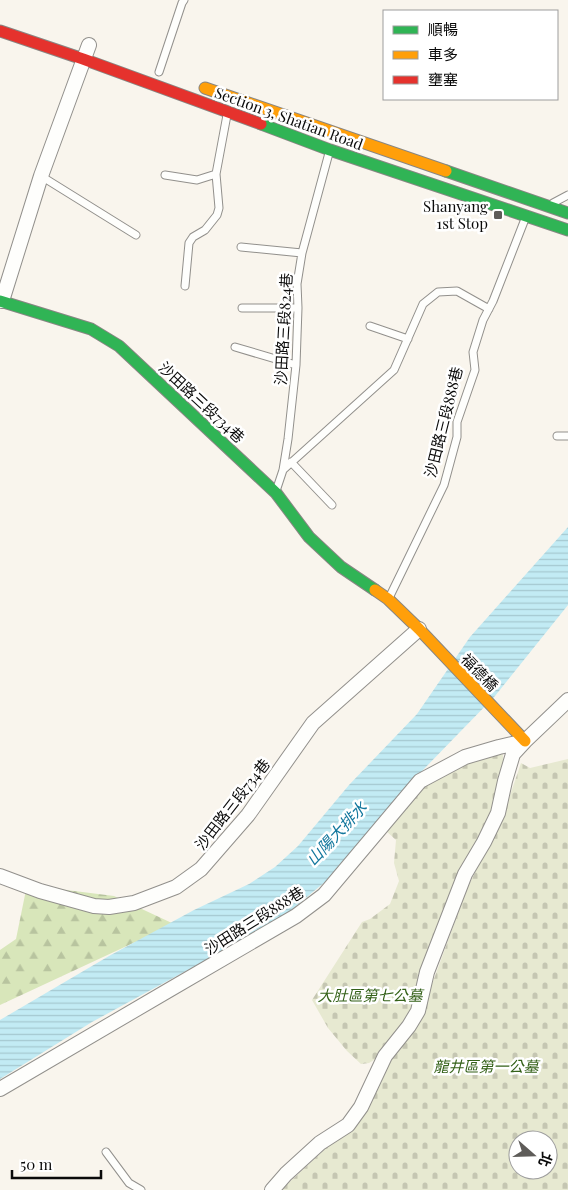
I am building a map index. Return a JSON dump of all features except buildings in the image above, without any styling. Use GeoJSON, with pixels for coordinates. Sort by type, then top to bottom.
{"type":"FeatureCollection","features":[{"type":"Feature","properties":{"kind":"main road","name":"Section 3, Shatian Road"},"geometry":{"type":"LineString","coordinates":[[0,32],[83,59],[330,150],[568,230]]}},
{"type":"Feature","properties":{"kind":"main road","name":"Section 3, Shatian Road"},"geometry":{"type":"LineString","coordinates":[[196,85],[568,213]]}},
{"type":"Feature","properties":{"kind":"main road","name":"沙田路三段734巷"},"geometry":{"type":"LineString","coordinates":[[1,301],[91,328],[119,346],[276,493],[309,537],[341,567],[388,600],[444,656]]}},
{"type":"Feature","properties":{"kind":"main road","name":"福德橋"},"geometry":{"type":"LineString","coordinates":[[444,656],[525,741]]}},
{"type":"Feature","properties":{"kind":"street","name":"沙田路三段734巷"},"geometry":{"type":"LineString","coordinates":[[1,301],[41,176],[89,45]]}},
{"type":"Feature","properties":{"kind":"street","name":"沙田路三段734巷"},"geometry":{"type":"LineString","coordinates":[[0,876],[40,891],[94,906],[109,907],[134,903],[176,888],[201,870],[248,815],[313,723],[419,629]]}},
{"type":"Feature","properties":{"kind":"street"},"geometry":{"type":"LineString","coordinates":[[272,1190],[286,1174],[320,1143],[348,1125],[361,1107],[385,1056],[409,1026],[418,1011],[426,972],[465,874],[498,813],[513,754],[568,700]]}},
{"type":"Feature","properties":{"kind":"street","name":"沙田路三段888巷"},"geometry":{"type":"LineString","coordinates":[[0,1090],[296,916],[324,895],[420,781],[465,757],[525,741]]}},
{"type":"Feature","properties":{"kind":"lane"},"geometry":{"type":"LineString","coordinates":[[160,72],[184,0]]}},
{"type":"Feature","properties":{"kind":"lane"},"geometry":{"type":"LineString","coordinates":[[185,286],[189,243],[193,237],[205,230],[217,215],[219,208],[216,174],[228,112]]}},
{"type":"Feature","properties":{"kind":"lane","name":"沙田路三段824巷"},"geometry":{"type":"LineString","coordinates":[[276,493],[283,470],[288,439],[296,366],[297,284],[302,253],[335,133]]}},
{"type":"Feature","properties":{"kind":"lane"},"geometry":{"type":"LineString","coordinates":[[165,175],[197,180],[216,174]]}},
{"type":"Feature","properties":{"kind":"lane"},"geometry":{"type":"LineString","coordinates":[[41,176],[136,235]]}},
{"type":"Feature","properties":{"kind":"lane"},"geometry":{"type":"LineString","coordinates":[[526,215],[549,206],[568,194]]}},
{"type":"Feature","properties":{"kind":"lane","name":"沙田路三段888巷"},"geometry":{"type":"LineString","coordinates":[[388,600],[444,486],[457,437],[457,422],[475,370],[473,352],[483,320],[526,215]]}},
{"type":"Feature","properties":{"kind":"lane"},"geometry":{"type":"LineString","coordinates":[[241,248],[302,253]]}},
{"type":"Feature","properties":{"kind":"lane","name":"沙田路三段824巷"},"geometry":{"type":"LineString","coordinates":[[283,470],[394,370],[423,304],[438,292],[457,291],[489,309]]}},
{"type":"Feature","properties":{"kind":"lane"},"geometry":{"type":"LineString","coordinates":[[242,308],[298,308]]}},
{"type":"Feature","properties":{"kind":"lane"},"geometry":{"type":"LineString","coordinates":[[370,326],[408,339]]}},
{"type":"Feature","properties":{"kind":"lane"},"geometry":{"type":"LineString","coordinates":[[235,347],[296,366]]}},
{"type":"Feature","properties":{"kind":"lane"},"geometry":{"type":"LineString","coordinates":[[557,436],[568,436]]}},
{"type":"Feature","properties":{"kind":"lane"},"geometry":{"type":"LineString","coordinates":[[291,462],[332,505]]}},
{"type":"Feature","properties":{"kind":"lane"},"geometry":{"type":"LineString","coordinates":[[106,1152],[129,1183],[141,1190]]}},
{"type":"Feature","properties":{"kind":"green space","name":"大肚區第七公墓"},"geometry":{"type":"Polygon","coordinates":[[[502,753],[504,763],[497,799],[410,1020],[379,1057],[369,1063],[361,1064],[347,1051],[328,1028],[312,1000],[362,922],[370,919],[390,904],[399,881],[394,863],[396,840],[386,831],[425,785],[456,766],[502,753]]]}},
{"type":"Feature","properties":{"kind":"green space","name":"龍井區第一公墓"},"geometry":{"type":"Polygon","coordinates":[[[568,759],[568,1190],[281,1190],[368,1109],[392,1055],[417,1025],[467,889],[504,813],[521,763],[530,768],[568,759]]]}},
{"type":"Feature","properties":{"kind":"green space"},"geometry":{"type":"Polygon","coordinates":[[[27,885],[114,896],[174,924],[0,1005],[0,950],[16,939],[27,885]]]}},
{"type":"Feature","properties":{"kind":"water","name":"山陽大排水"},"geometry":{"type":"Polygon","coordinates":[[[568,527],[568,605],[495,696],[423,770],[344,866],[289,912],[217,954],[92,1022],[0,1079],[0,1020],[109,956],[194,910],[249,884],[275,867],[298,846],[349,785],[417,714],[470,637],[568,527]]]}},
{"type":"Feature","properties":{"kind":"traffic: fast"},"geometry":{"type":"LineString","coordinates":[[261,124],[330,150],[568,230]]}},
{"type":"Feature","properties":{"kind":"traffic: fast"},"geometry":{"type":"LineString","coordinates":[[446,171],[568,213]]}},
{"type":"Feature","properties":{"kind":"traffic: fast"},"geometry":{"type":"LineString","coordinates":[[0,301],[91,329],[119,346],[276,493],[309,537],[341,567],[375,590]]}},
{"type":"Feature","properties":{"kind":"traffic: slow"},"geometry":{"type":"LineString","coordinates":[[205,88],[446,171]]}},
{"type":"Feature","properties":{"kind":"traffic: slow"},"geometry":{"type":"LineString","coordinates":[[375,590],[388,599],[419,629],[525,741]]}},
{"type":"Feature","properties":{"kind":"traffic: jam"},"geometry":{"type":"LineString","coordinates":[[0,31],[261,124]]}},
{"type":"Feature","properties":{"kind":"place","name":"Shanyang 1st Stop"},"geometry":{"type":"Point","coordinates":[498,215]}}]}
